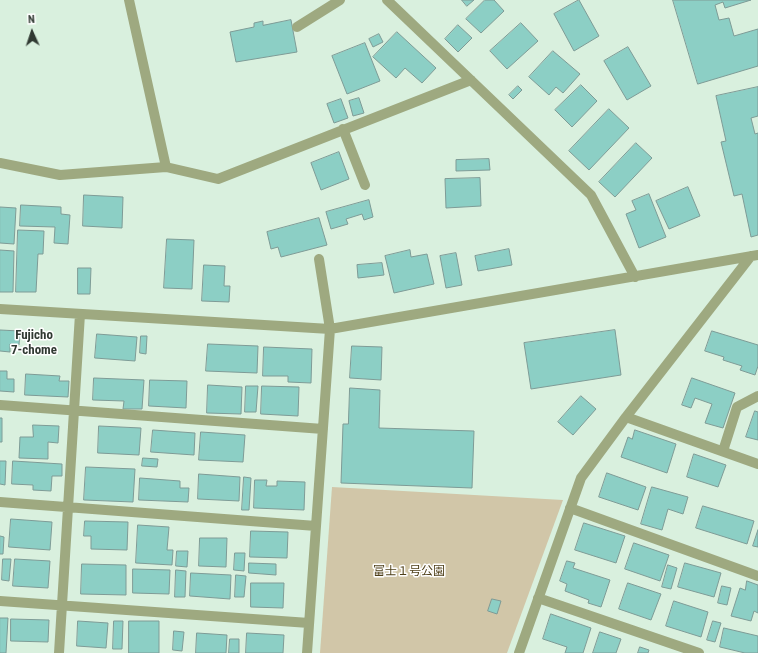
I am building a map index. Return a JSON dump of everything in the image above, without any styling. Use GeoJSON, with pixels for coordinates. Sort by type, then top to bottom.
{"type":"FeatureCollection","features":[{"type":"Feature","properties":{"kind":"street"},"geometry":{"type":"LineString","coordinates":[[129,0],[166,167]]}},
{"type":"Feature","properties":{"kind":"street"},"geometry":{"type":"LineString","coordinates":[[298,27],[340,0]]}},
{"type":"Feature","properties":{"kind":"street"},"geometry":{"type":"LineString","coordinates":[[387,0],[591,195],[635,277]]}},
{"type":"Feature","properties":{"kind":"street"},"geometry":{"type":"LineString","coordinates":[[0,163],[60,175],[166,167],[218,179],[471,80]]}},
{"type":"Feature","properties":{"kind":"street"},"geometry":{"type":"LineString","coordinates":[[343,129],[366,186]]}},
{"type":"Feature","properties":{"kind":"street"},"geometry":{"type":"LineString","coordinates":[[0,309],[330,329],[754,256]]}},
{"type":"Feature","properties":{"kind":"street"},"geometry":{"type":"LineString","coordinates":[[519,653],[581,478],[626,417],[754,256]]}},
{"type":"Feature","properties":{"kind":"street"},"geometry":{"type":"LineString","coordinates":[[307,653],[330,329],[319,259]]}},
{"type":"Feature","properties":{"kind":"street"},"geometry":{"type":"LineString","coordinates":[[59,653],[80,314]]}},
{"type":"Feature","properties":{"kind":"street"},"geometry":{"type":"LineString","coordinates":[[723,451],[737,407],[758,396]]}},
{"type":"Feature","properties":{"kind":"street"},"geometry":{"type":"LineString","coordinates":[[0,405],[323,429]]}},
{"type":"Feature","properties":{"kind":"street"},"geometry":{"type":"LineString","coordinates":[[626,417],[758,464]]}},
{"type":"Feature","properties":{"kind":"street"},"geometry":{"type":"LineString","coordinates":[[0,502],[316,526]]}},
{"type":"Feature","properties":{"kind":"street"},"geometry":{"type":"LineString","coordinates":[[570,508],[758,576]]}},
{"type":"Feature","properties":{"kind":"street"},"geometry":{"type":"LineString","coordinates":[[538,598],[699,653]]}},
{"type":"Feature","properties":{"kind":"street"},"geometry":{"type":"LineString","coordinates":[[0,601],[309,623]]}},
{"type":"Feature","properties":{"kind":"green space","name":"富士１号公園"},"geometry":{"type":"Polygon","coordinates":[[[332,487],[563,500],[507,653],[320,653],[332,487]]]}},
{"type":"Feature","properties":{"kind":"building"},"geometry":{"type":"Polygon","coordinates":[[[462,0],[474,0],[467,6],[462,0]]]}},
{"type":"Feature","properties":{"kind":"building"},"geometry":{"type":"Polygon","coordinates":[[[485,0],[494,0],[504,11],[481,33],[466,19],[485,0]]]}},
{"type":"Feature","properties":{"kind":"building"},"geometry":{"type":"Polygon","coordinates":[[[579,0],[599,36],[574,51],[554,14],[579,0]]]}},
{"type":"Feature","properties":{"kind":"building"},"geometry":{"type":"Polygon","coordinates":[[[673,0],[751,0],[725,8],[723,2],[715,5],[719,20],[729,18],[734,36],[758,29],[758,66],[698,84],[673,0]]]}},
{"type":"Feature","properties":{"kind":"building"},"geometry":{"type":"Polygon","coordinates":[[[291,20],[297,52],[236,62],[230,32],[254,27],[254,23],[263,21],[263,25],[291,20]]]}},
{"type":"Feature","properties":{"kind":"building"},"geometry":{"type":"Polygon","coordinates":[[[521,23],[538,41],[507,69],[490,51],[521,23]]]}},
{"type":"Feature","properties":{"kind":"building"},"geometry":{"type":"Polygon","coordinates":[[[458,25],[472,38],[458,52],[445,39],[458,25]]]}},
{"type":"Feature","properties":{"kind":"building"},"geometry":{"type":"Polygon","coordinates":[[[397,32],[436,68],[422,83],[405,68],[396,78],[373,57],[397,32]]]}},
{"type":"Feature","properties":{"kind":"building"},"geometry":{"type":"Polygon","coordinates":[[[379,34],[383,42],[373,47],[369,39],[379,34]]]}},
{"type":"Feature","properties":{"kind":"building"},"geometry":{"type":"Polygon","coordinates":[[[365,43],[380,81],[347,94],[332,56],[365,43]]]}},
{"type":"Feature","properties":{"kind":"building"},"geometry":{"type":"Polygon","coordinates":[[[628,47],[651,86],[627,100],[604,61],[628,47]]]}},
{"type":"Feature","properties":{"kind":"building"},"geometry":{"type":"Polygon","coordinates":[[[553,51],[580,74],[563,93],[556,87],[549,95],[529,77],[553,51]]]}},
{"type":"Feature","properties":{"kind":"building"},"geometry":{"type":"Polygon","coordinates":[[[581,85],[597,101],[572,127],[555,110],[581,85]]]}},
{"type":"Feature","properties":{"kind":"building"},"geometry":{"type":"Polygon","coordinates":[[[518,86],[522,90],[513,99],[509,95],[518,86]]]}},
{"type":"Feature","properties":{"kind":"building"},"geometry":{"type":"Polygon","coordinates":[[[758,87],[758,116],[751,118],[755,134],[758,133],[758,235],[751,237],[742,194],[734,196],[721,142],[726,141],[716,96],[758,87]]]}},
{"type":"Feature","properties":{"kind":"building"},"geometry":{"type":"Polygon","coordinates":[[[359,98],[364,113],[353,116],[349,101],[359,98]]]}},
{"type":"Feature","properties":{"kind":"building"},"geometry":{"type":"Polygon","coordinates":[[[341,99],[348,118],[334,123],[327,104],[341,99]]]}},
{"type":"Feature","properties":{"kind":"building"},"geometry":{"type":"Polygon","coordinates":[[[609,109],[629,128],[589,170],[569,151],[609,109]]]}},
{"type":"Feature","properties":{"kind":"building"},"geometry":{"type":"Polygon","coordinates":[[[636,143],[652,158],[615,197],[599,182],[636,143]]]}},
{"type":"Feature","properties":{"kind":"building"},"geometry":{"type":"Polygon","coordinates":[[[339,152],[349,179],[321,190],[311,163],[339,152]]]}},
{"type":"Feature","properties":{"kind":"building"},"geometry":{"type":"Polygon","coordinates":[[[489,159],[490,170],[456,171],[456,160],[489,159]]]}},
{"type":"Feature","properties":{"kind":"building"},"geometry":{"type":"Polygon","coordinates":[[[480,178],[481,206],[446,208],[445,179],[480,178]]]}},
{"type":"Feature","properties":{"kind":"building"},"geometry":{"type":"Polygon","coordinates":[[[688,187],[700,216],[669,229],[656,201],[688,187]]]}},
{"type":"Feature","properties":{"kind":"building"},"geometry":{"type":"Polygon","coordinates":[[[649,194],[666,237],[639,248],[626,214],[636,210],[632,201],[649,194]]]}},
{"type":"Feature","properties":{"kind":"building"},"geometry":{"type":"Polygon","coordinates":[[[84,195],[123,197],[122,228],[83,226],[84,195]]]}},
{"type":"Feature","properties":{"kind":"building"},"geometry":{"type":"Polygon","coordinates":[[[369,200],[373,217],[364,220],[362,214],[346,219],[348,224],[331,229],[326,212],[369,200]]]}},
{"type":"Feature","properties":{"kind":"building"},"geometry":{"type":"Polygon","coordinates":[[[21,205],[61,207],[61,214],[70,215],[68,244],[54,243],[55,227],[20,226],[21,205]]]}},
{"type":"Feature","properties":{"kind":"building"},"geometry":{"type":"Polygon","coordinates":[[[0,207],[16,208],[14,244],[0,243],[0,207]]]}},
{"type":"Feature","properties":{"kind":"building"},"geometry":{"type":"Polygon","coordinates":[[[319,218],[327,245],[281,257],[278,247],[271,249],[267,232],[319,218]]]}},
{"type":"Feature","properties":{"kind":"building"},"geometry":{"type":"Polygon","coordinates":[[[18,230],[44,231],[43,254],[38,254],[36,292],[16,292],[18,230]]]}},
{"type":"Feature","properties":{"kind":"building"},"geometry":{"type":"Polygon","coordinates":[[[167,239],[194,240],[192,289],[164,288],[167,239]]]}},
{"type":"Feature","properties":{"kind":"building"},"geometry":{"type":"Polygon","coordinates":[[[509,249],[512,265],[478,271],[475,256],[509,249]]]}},
{"type":"Feature","properties":{"kind":"building"},"geometry":{"type":"Polygon","coordinates":[[[0,250],[14,251],[13,292],[0,292],[0,250]]]}},
{"type":"Feature","properties":{"kind":"building"},"geometry":{"type":"Polygon","coordinates":[[[410,250],[411,257],[427,254],[434,284],[394,293],[385,256],[410,250]]]}},
{"type":"Feature","properties":{"kind":"building"},"geometry":{"type":"Polygon","coordinates":[[[456,253],[462,285],[446,288],[440,256],[456,253]]]}},
{"type":"Feature","properties":{"kind":"building"},"geometry":{"type":"Polygon","coordinates":[[[382,263],[384,275],[358,278],[357,265],[382,263]]]}},
{"type":"Feature","properties":{"kind":"building"},"geometry":{"type":"Polygon","coordinates":[[[204,265],[225,266],[224,286],[230,286],[229,302],[202,301],[204,265]]]}},
{"type":"Feature","properties":{"kind":"building"},"geometry":{"type":"Polygon","coordinates":[[[78,268],[91,268],[90,294],[78,294],[78,268]]]}},
{"type":"Feature","properties":{"kind":"building"},"geometry":{"type":"Polygon","coordinates":[[[0,330],[20,331],[19,345],[10,344],[10,352],[0,351],[0,330]]]}},
{"type":"Feature","properties":{"kind":"building"},"geometry":{"type":"Polygon","coordinates":[[[615,330],[621,375],[531,389],[524,343],[615,330]]]}},
{"type":"Feature","properties":{"kind":"building"},"geometry":{"type":"Polygon","coordinates":[[[712,331],[758,345],[758,366],[755,375],[740,370],[742,366],[723,360],[724,357],[705,351],[712,331]]]}},
{"type":"Feature","properties":{"kind":"building"},"geometry":{"type":"Polygon","coordinates":[[[97,334],[137,337],[135,361],[95,358],[97,334]]]}},
{"type":"Feature","properties":{"kind":"building"},"geometry":{"type":"Polygon","coordinates":[[[141,336],[147,336],[146,354],[140,353],[141,336]]]}},
{"type":"Feature","properties":{"kind":"building"},"geometry":{"type":"Polygon","coordinates":[[[208,344],[258,346],[257,373],[206,371],[208,344]]]}},
{"type":"Feature","properties":{"kind":"building"},"geometry":{"type":"Polygon","coordinates":[[[352,346],[382,347],[381,380],[350,378],[352,346]]]}},
{"type":"Feature","properties":{"kind":"building"},"geometry":{"type":"Polygon","coordinates":[[[264,347],[312,349],[311,383],[288,382],[288,376],[263,376],[264,347]]]}},
{"type":"Feature","properties":{"kind":"building"},"geometry":{"type":"Polygon","coordinates":[[[0,371],[7,371],[7,379],[14,379],[14,392],[0,391],[0,371]]]}},
{"type":"Feature","properties":{"kind":"building"},"geometry":{"type":"Polygon","coordinates":[[[26,374],[60,376],[59,381],[69,381],[68,397],[25,395],[26,374]]]}},
{"type":"Feature","properties":{"kind":"building"},"geometry":{"type":"Polygon","coordinates":[[[94,378],[144,380],[142,409],[123,409],[124,401],[93,400],[94,378]]]}},
{"type":"Feature","properties":{"kind":"building"},"geometry":{"type":"Polygon","coordinates":[[[692,378],[735,393],[723,428],[705,423],[712,404],[695,398],[691,408],[682,405],[692,378]]]}},
{"type":"Feature","properties":{"kind":"building"},"geometry":{"type":"Polygon","coordinates":[[[150,380],[187,381],[186,408],[149,406],[150,380]]]}},
{"type":"Feature","properties":{"kind":"building"},"geometry":{"type":"Polygon","coordinates":[[[208,385],[242,387],[241,414],[207,413],[208,385]]]}},
{"type":"Feature","properties":{"kind":"building"},"geometry":{"type":"Polygon","coordinates":[[[246,386],[258,386],[256,412],[245,412],[246,386]]]}},
{"type":"Feature","properties":{"kind":"building"},"geometry":{"type":"Polygon","coordinates":[[[262,386],[299,387],[298,416],[261,414],[262,386]]]}},
{"type":"Feature","properties":{"kind":"building"},"geometry":{"type":"Polygon","coordinates":[[[350,388],[380,390],[379,428],[474,431],[472,488],[341,483],[343,424],[348,424],[350,388]]]}},
{"type":"Feature","properties":{"kind":"building"},"geometry":{"type":"Polygon","coordinates":[[[581,396],[596,409],[573,435],[558,422],[581,396]]]}},
{"type":"Feature","properties":{"kind":"building"},"geometry":{"type":"Polygon","coordinates":[[[755,411],[758,412],[758,440],[746,437],[755,411]]]}},
{"type":"Feature","properties":{"kind":"building"},"geometry":{"type":"Polygon","coordinates":[[[0,418],[2,418],[2,442],[0,442],[0,418]]]}},
{"type":"Feature","properties":{"kind":"building"},"geometry":{"type":"Polygon","coordinates":[[[33,425],[59,426],[58,443],[48,442],[48,459],[19,458],[20,437],[33,437],[33,425]]]}},
{"type":"Feature","properties":{"kind":"building"},"geometry":{"type":"Polygon","coordinates":[[[99,426],[141,428],[139,455],[98,453],[99,426]]]}},
{"type":"Feature","properties":{"kind":"building"},"geometry":{"type":"Polygon","coordinates":[[[153,430],[195,433],[194,455],[151,452],[153,430]]]}},
{"type":"Feature","properties":{"kind":"building"},"geometry":{"type":"Polygon","coordinates":[[[635,430],[676,444],[667,473],[621,457],[628,437],[632,439],[635,430]]]}},
{"type":"Feature","properties":{"kind":"building"},"geometry":{"type":"Polygon","coordinates":[[[201,432],[245,435],[243,462],[199,460],[201,432]]]}},
{"type":"Feature","properties":{"kind":"building"},"geometry":{"type":"Polygon","coordinates":[[[694,454],[726,465],[718,487],[687,477],[694,454]]]}},
{"type":"Feature","properties":{"kind":"building"},"geometry":{"type":"Polygon","coordinates":[[[143,458],[158,459],[157,467],[142,466],[143,458]]]}},
{"type":"Feature","properties":{"kind":"building"},"geometry":{"type":"Polygon","coordinates":[[[0,461],[6,461],[5,485],[0,484],[0,461]]]}},
{"type":"Feature","properties":{"kind":"building"},"geometry":{"type":"Polygon","coordinates":[[[13,461],[62,464],[62,476],[52,476],[51,491],[33,490],[33,485],[12,484],[13,461]]]}},
{"type":"Feature","properties":{"kind":"building"},"geometry":{"type":"Polygon","coordinates":[[[86,467],[135,469],[133,502],[84,500],[86,467]]]}},
{"type":"Feature","properties":{"kind":"building"},"geometry":{"type":"Polygon","coordinates":[[[607,473],[646,487],[638,510],[599,497],[607,473]]]}},
{"type":"Feature","properties":{"kind":"building"},"geometry":{"type":"Polygon","coordinates":[[[199,474],[240,477],[239,501],[198,499],[199,474]]]}},
{"type":"Feature","properties":{"kind":"building"},"geometry":{"type":"Polygon","coordinates":[[[244,477],[251,478],[249,510],[242,510],[244,477]]]}},
{"type":"Feature","properties":{"kind":"building"},"geometry":{"type":"Polygon","coordinates":[[[140,478],[180,481],[180,488],[189,488],[188,502],[139,500],[140,478]]]}},
{"type":"Feature","properties":{"kind":"building"},"geometry":{"type":"Polygon","coordinates":[[[255,480],[267,480],[266,486],[277,486],[277,481],[305,482],[304,510],[254,508],[255,480]]]}},
{"type":"Feature","properties":{"kind":"building"},"geometry":{"type":"Polygon","coordinates":[[[652,487],[688,497],[683,514],[668,509],[662,530],[641,524],[652,487]]]}},
{"type":"Feature","properties":{"kind":"building"},"geometry":{"type":"Polygon","coordinates":[[[703,506],[754,521],[747,544],[696,528],[703,506]]]}},
{"type":"Feature","properties":{"kind":"building"},"geometry":{"type":"Polygon","coordinates":[[[11,519],[52,522],[50,550],[9,547],[11,519]]]}},
{"type":"Feature","properties":{"kind":"building"},"geometry":{"type":"Polygon","coordinates":[[[85,521],[128,522],[127,550],[91,549],[91,536],[84,536],[85,521]]]}},
{"type":"Feature","properties":{"kind":"building"},"geometry":{"type":"Polygon","coordinates":[[[584,523],[625,536],[616,563],[575,550],[584,523]]]}},
{"type":"Feature","properties":{"kind":"building"},"geometry":{"type":"Polygon","coordinates":[[[138,525],[169,527],[167,550],[173,550],[172,565],[136,563],[138,525]]]}},
{"type":"Feature","properties":{"kind":"building"},"geometry":{"type":"Polygon","coordinates":[[[758,530],[758,547],[753,546],[758,530]]]}},
{"type":"Feature","properties":{"kind":"building"},"geometry":{"type":"Polygon","coordinates":[[[251,531],[288,532],[287,558],[250,557],[251,531]]]}},
{"type":"Feature","properties":{"kind":"building"},"geometry":{"type":"Polygon","coordinates":[[[0,536],[4,537],[3,554],[0,554],[0,536]]]}},
{"type":"Feature","properties":{"kind":"building"},"geometry":{"type":"Polygon","coordinates":[[[200,538],[227,538],[226,567],[199,566],[200,538]]]}},
{"type":"Feature","properties":{"kind":"building"},"geometry":{"type":"Polygon","coordinates":[[[634,543],[669,555],[660,581],[625,569],[634,543]]]}},
{"type":"Feature","properties":{"kind":"building"},"geometry":{"type":"Polygon","coordinates":[[[177,551],[188,551],[187,567],[176,566],[177,551]]]}},
{"type":"Feature","properties":{"kind":"building"},"geometry":{"type":"Polygon","coordinates":[[[235,553],[245,553],[244,571],[234,570],[235,553]]]}},
{"type":"Feature","properties":{"kind":"building"},"geometry":{"type":"Polygon","coordinates":[[[3,559],[11,559],[9,581],[2,580],[3,559]]]}},
{"type":"Feature","properties":{"kind":"building"},"geometry":{"type":"Polygon","coordinates":[[[15,559],[50,561],[48,588],[13,586],[15,559]]]}},
{"type":"Feature","properties":{"kind":"building"},"geometry":{"type":"Polygon","coordinates":[[[567,561],[575,563],[573,568],[610,580],[601,607],[588,603],[589,600],[565,591],[567,584],[560,581],[567,561]]]}},
{"type":"Feature","properties":{"kind":"building"},"geometry":{"type":"Polygon","coordinates":[[[249,563],[276,564],[276,575],[249,573],[249,563]]]}},
{"type":"Feature","properties":{"kind":"building"},"geometry":{"type":"Polygon","coordinates":[[[685,563],[721,573],[714,597],[678,587],[685,563]]]}},
{"type":"Feature","properties":{"kind":"building"},"geometry":{"type":"Polygon","coordinates":[[[82,564],[126,565],[126,595],[81,594],[82,564]]]}},
{"type":"Feature","properties":{"kind":"building"},"geometry":{"type":"Polygon","coordinates":[[[668,565],[677,568],[671,589],[662,587],[668,565]]]}},
{"type":"Feature","properties":{"kind":"building"},"geometry":{"type":"Polygon","coordinates":[[[133,569],[170,570],[169,594],[133,593],[133,569]]]}},
{"type":"Feature","properties":{"kind":"building"},"geometry":{"type":"Polygon","coordinates":[[[176,570],[186,571],[185,597],[175,597],[176,570]]]}},
{"type":"Feature","properties":{"kind":"building"},"geometry":{"type":"Polygon","coordinates":[[[191,573],[231,575],[230,599],[190,596],[191,573]]]}},
{"type":"Feature","properties":{"kind":"building"},"geometry":{"type":"Polygon","coordinates":[[[236,575],[246,576],[244,597],[235,597],[236,575]]]}},
{"type":"Feature","properties":{"kind":"building"},"geometry":{"type":"Polygon","coordinates":[[[747,581],[758,585],[758,613],[754,611],[751,621],[731,616],[740,588],[745,590],[747,581]]]}},
{"type":"Feature","properties":{"kind":"building"},"geometry":{"type":"Polygon","coordinates":[[[251,583],[284,583],[283,608],[251,607],[251,583]]]}},
{"type":"Feature","properties":{"kind":"building"},"geometry":{"type":"Polygon","coordinates":[[[628,583],[661,594],[651,620],[619,609],[628,583]]]}},
{"type":"Feature","properties":{"kind":"building"},"geometry":{"type":"Polygon","coordinates":[[[722,586],[731,588],[727,605],[718,603],[722,586]]]}},
{"type":"Feature","properties":{"kind":"building"},"geometry":{"type":"Polygon","coordinates":[[[492,599],[501,601],[497,614],[488,611],[492,599]]]}},
{"type":"Feature","properties":{"kind":"building"},"geometry":{"type":"Polygon","coordinates":[[[674,601],[708,612],[701,637],[666,626],[674,601]]]}},
{"type":"Feature","properties":{"kind":"building"},"geometry":{"type":"Polygon","coordinates":[[[551,614],[591,628],[583,653],[565,653],[567,647],[543,639],[551,614]]]}},
{"type":"Feature","properties":{"kind":"building"},"geometry":{"type":"Polygon","coordinates":[[[0,618],[8,618],[6,653],[0,653],[0,618]]]}},
{"type":"Feature","properties":{"kind":"building"},"geometry":{"type":"Polygon","coordinates":[[[11,619],[49,620],[48,642],[11,641],[11,619]]]}},
{"type":"Feature","properties":{"kind":"building"},"geometry":{"type":"Polygon","coordinates":[[[78,621],[108,623],[106,648],[77,646],[78,621]]]}},
{"type":"Feature","properties":{"kind":"building"},"geometry":{"type":"Polygon","coordinates":[[[114,621],[123,621],[122,649],[113,649],[114,621]]]}},
{"type":"Feature","properties":{"kind":"building"},"geometry":{"type":"Polygon","coordinates":[[[129,621],[159,621],[159,653],[129,653],[129,621]]]}},
{"type":"Feature","properties":{"kind":"building"},"geometry":{"type":"Polygon","coordinates":[[[713,621],[721,623],[715,642],[707,640],[713,621]]]}},
{"type":"Feature","properties":{"kind":"building"},"geometry":{"type":"Polygon","coordinates":[[[724,628],[758,636],[758,653],[745,653],[720,647],[724,628]]]}},
{"type":"Feature","properties":{"kind":"building"},"geometry":{"type":"Polygon","coordinates":[[[174,631],[184,632],[182,651],[173,650],[174,631]]]}},
{"type":"Feature","properties":{"kind":"building"},"geometry":{"type":"Polygon","coordinates":[[[600,632],[621,639],[616,653],[593,653],[600,632]]]}},
{"type":"Feature","properties":{"kind":"building"},"geometry":{"type":"Polygon","coordinates":[[[197,633],[227,635],[226,653],[196,653],[197,633]]]}},
{"type":"Feature","properties":{"kind":"building"},"geometry":{"type":"Polygon","coordinates":[[[247,633],[284,635],[283,653],[246,653],[247,633]]]}},
{"type":"Feature","properties":{"kind":"building"},"geometry":{"type":"Polygon","coordinates":[[[230,639],[239,639],[239,653],[229,653],[230,639]]]}},
{"type":"Feature","properties":{"kind":"building"},"geometry":{"type":"Polygon","coordinates":[[[640,647],[649,650],[648,653],[638,653],[640,647]]]}},
{"type":"Feature","properties":{"kind":"district","name":"Fujicho 7-chome"},"geometry":{"type":"Point","coordinates":[34,344]}}]}
